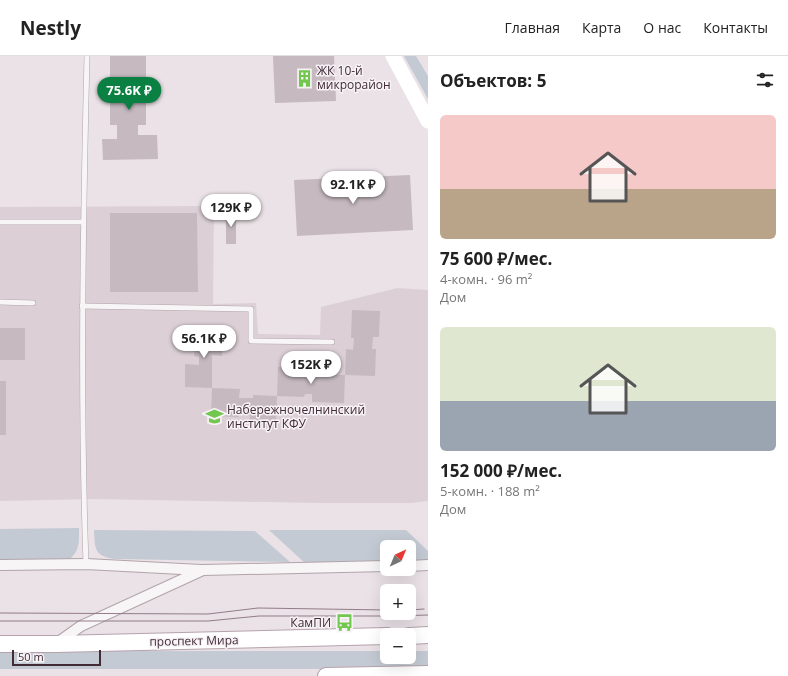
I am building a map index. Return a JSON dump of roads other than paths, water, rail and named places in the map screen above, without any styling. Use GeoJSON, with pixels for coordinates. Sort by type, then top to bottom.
{"type":"FeatureCollection","features":[{"type":"Feature","properties":{"kind":"main road"},"geometry":{"type":"LineString","coordinates":[[393,56],[428,121]]}},
{"type":"Feature","properties":{"kind":"main road"},"geometry":{"type":"LineString","coordinates":[[416,636],[428,635]]}},
{"type":"Feature","properties":{"kind":"main road","name":"проспект Мира"},"geometry":{"type":"LineString","coordinates":[[0,644],[380,636]]}},
{"type":"Feature","properties":{"kind":"main road"},"geometry":{"type":"LineString","coordinates":[[326,676],[428,674]]}},
{"type":"Feature","properties":{"kind":"street"},"geometry":{"type":"LineString","coordinates":[[0,565],[86,564],[203,570],[380,566]]}},
{"type":"Feature","properties":{"kind":"street"},"geometry":{"type":"LineString","coordinates":[[416,566],[428,565]]}},
{"type":"Feature","properties":{"kind":"street"},"geometry":{"type":"LineString","coordinates":[[56,644],[81,626],[203,570]]}},
{"type":"Feature","properties":{"kind":"lane"},"geometry":{"type":"LineString","coordinates":[[86,564],[84,515],[82,306],[87,56]]}},
{"type":"Feature","properties":{"kind":"lane"},"geometry":{"type":"LineString","coordinates":[[0,222],[83,222]]}},
{"type":"Feature","properties":{"kind":"lane"},"geometry":{"type":"LineString","coordinates":[[0,302],[33,303]]}},
{"type":"Feature","properties":{"kind":"lane"},"geometry":{"type":"LineString","coordinates":[[82,306],[251,309],[251,340],[332,342]]}},
{"type":"Feature","properties":{"kind":"tram line"},"geometry":{"type":"LineString","coordinates":[[0,613],[208,614],[258,608],[380,610]]}},
{"type":"Feature","properties":{"kind":"tram line"},"geometry":{"type":"LineString","coordinates":[[416,610],[424,609]]}},
{"type":"Feature","properties":{"kind":"tram line"},"geometry":{"type":"LineString","coordinates":[[0,621],[208,621],[259,616],[428,615]]}},
{"type":"Feature","properties":{"kind":"place","name":"ЖК 10-й микрорайон"},"geometry":{"type":"Point","coordinates":[304,78]}},
{"type":"Feature","properties":{"kind":"place","name":"Набережночелнинский институт КФУ"},"geometry":{"type":"Point","coordinates":[214,417]}},
{"type":"Feature","properties":{"kind":"place","name":"КамПИ"},"geometry":{"type":"Point","coordinates":[344,623]}}]}
